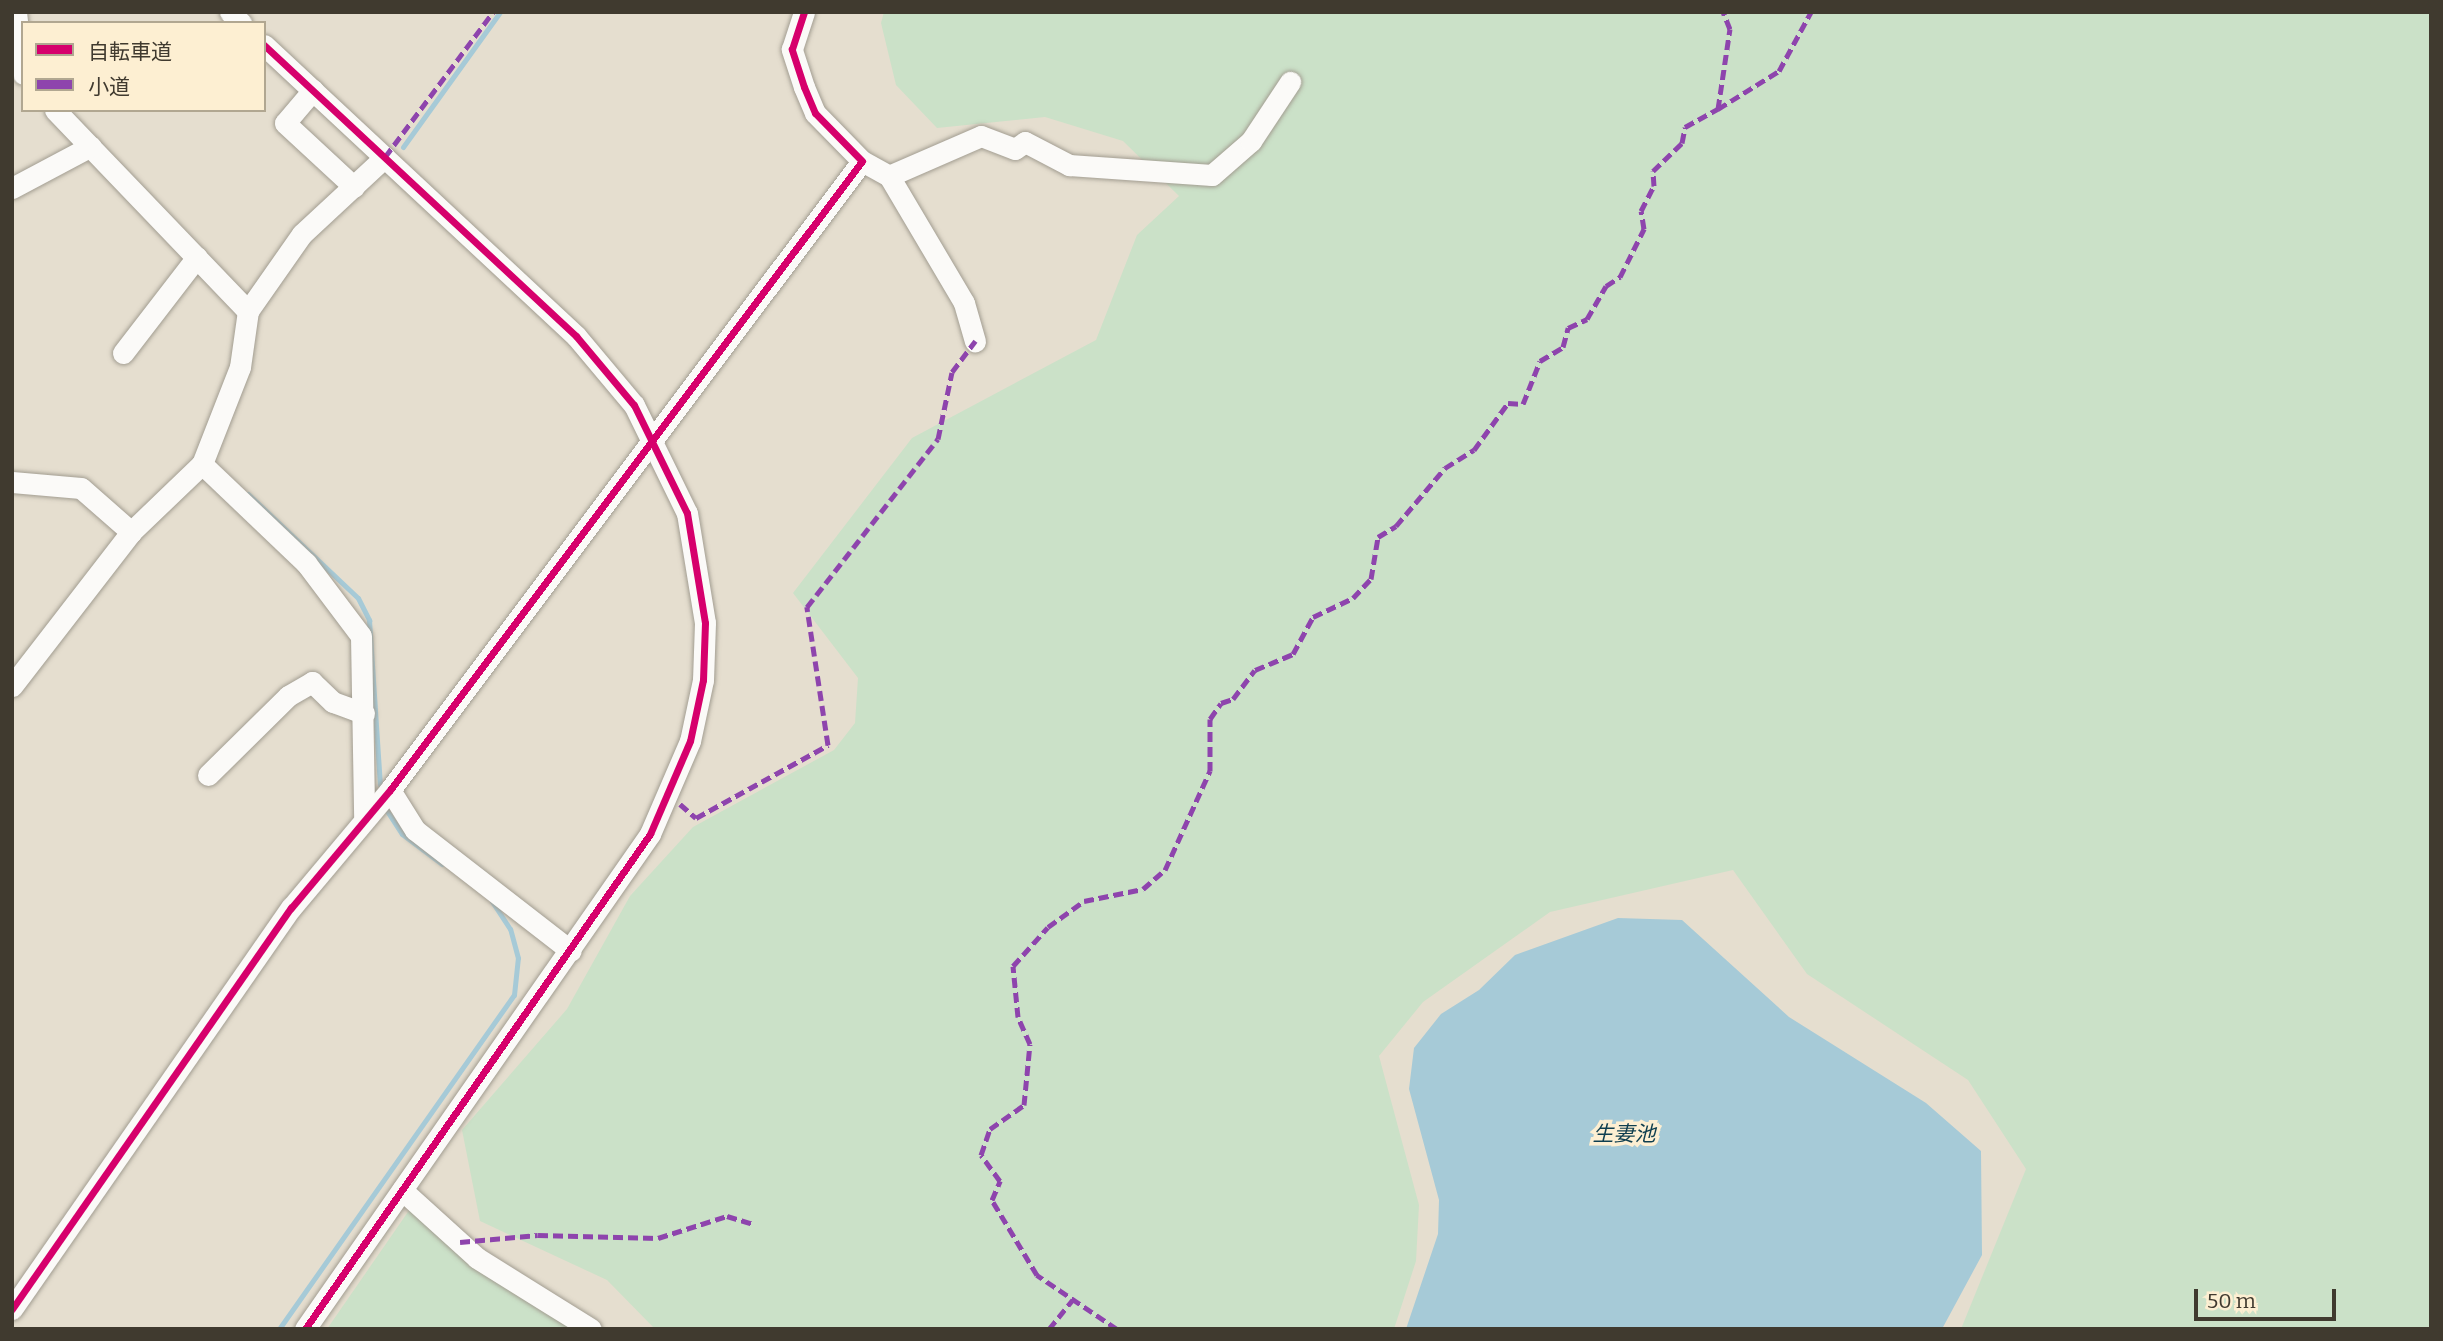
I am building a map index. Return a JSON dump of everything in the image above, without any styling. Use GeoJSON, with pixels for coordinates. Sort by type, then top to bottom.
{"type":"FeatureCollection","features":[{"type":"Feature","properties":{"kind":"street"},"geometry":{"type":"LineString","coordinates":[[16,12],[21,56]]}},
{"type":"Feature","properties":{"kind":"street"},"geometry":{"type":"LineString","coordinates":[[804,12],[792,49],[815,113],[862,161],[889,176],[964,303],[975,341]]}},
{"type":"Feature","properties":{"kind":"street"},"geometry":{"type":"LineString","coordinates":[[266,47],[576,336],[654,437],[695,542],[705,624],[703,680],[668,801],[571,951],[305,1329]]}},
{"type":"Feature","properties":{"kind":"street"},"geometry":{"type":"LineString","coordinates":[[889,176],[960,141],[981,136],[1021,155],[1024,142],[1069,165],[1110,171],[1212,175],[1251,141],[1290,82]]}},
{"type":"Feature","properties":{"kind":"street"},"geometry":{"type":"LineString","coordinates":[[313,90],[285,123],[354,187]]}},
{"type":"Feature","properties":{"kind":"street"},"geometry":{"type":"LineString","coordinates":[[57,112],[248,311]]}},
{"type":"Feature","properties":{"kind":"street"},"geometry":{"type":"LineString","coordinates":[[12,188],[91,146]]}},
{"type":"Feature","properties":{"kind":"street"},"geometry":{"type":"LineString","coordinates":[[12,686],[131,532],[202,464],[240,366],[248,311],[302,234],[385,158]]}},
{"type":"Feature","properties":{"kind":"street"},"geometry":{"type":"LineString","coordinates":[[12,1309],[291,908],[364,816],[390,790],[862,161]]}},
{"type":"Feature","properties":{"kind":"street"},"geometry":{"type":"LineString","coordinates":[[123,353],[197,257]]}},
{"type":"Feature","properties":{"kind":"street"},"geometry":{"type":"LineString","coordinates":[[202,464],[344,605],[361,636],[364,816]]}},
{"type":"Feature","properties":{"kind":"street"},"geometry":{"type":"LineString","coordinates":[[12,482],[81,488],[131,532]]}},
{"type":"Feature","properties":{"kind":"street"},"geometry":{"type":"LineString","coordinates":[[208,775],[288,696],[312,682],[333,702],[364,713]]}},
{"type":"Feature","properties":{"kind":"street"},"geometry":{"type":"LineString","coordinates":[[390,790],[415,830],[571,951]]}},
{"type":"Feature","properties":{"kind":"street"},"geometry":{"type":"LineString","coordinates":[[402,1190],[477,1258],[591,1329]]}},
{"type":"Feature","properties":{"kind":"green space"},"geometry":{"type":"Polygon","coordinates":[[[884,12],[2431,12],[2431,1329],[1961,1329],[2026,1169],[1968,1080],[1807,974],[1733,870],[1550,912],[1423,1002],[1379,1056],[1419,1205],[1416,1261],[1394,1329],[655,1329],[607,1280],[480,1221],[462,1130],[567,1009],[630,896],[693,827],[834,750],[855,723],[858,678],[793,593],[912,438],[1096,340],[1137,235],[1179,196],[1123,141],[1045,117],[937,128],[896,85],[881,23],[884,12]]]}},
{"type":"Feature","properties":{"kind":"green space"},"geometry":{"type":"Polygon","coordinates":[[[410,1209],[599,1329],[327,1329],[410,1209]]]}},
{"type":"Feature","properties":{"kind":"water","name":"生妻池"},"geometry":{"type":"Polygon","coordinates":[[[1618,918],[1682,920],[1789,1017],[1926,1103],[1981,1151],[1982,1255],[1942,1329],[1406,1329],[1438,1234],[1439,1200],[1409,1089],[1414,1048],[1441,1014],[1479,990],[1515,955],[1618,918]]]}},
{"type":"Feature","properties":{"kind":"waterway"},"geometry":{"type":"LineString","coordinates":[[403,147],[500,12]]}},
{"type":"Feature","properties":{"kind":"waterway"},"geometry":{"type":"LineString","coordinates":[[248,494],[358,598],[369,620],[380,785]]}},
{"type":"Feature","properties":{"kind":"waterway"},"geometry":{"type":"LineString","coordinates":[[387,811],[402,834],[442,864]]}},
{"type":"Feature","properties":{"kind":"waterway"},"geometry":{"type":"LineString","coordinates":[[279,1329],[514,995],[518,958],[510,929],[492,901]]}},
{"type":"Feature","properties":{"kind":"marked path"},"geometry":{"type":"LineString","coordinates":[[385,157],[493,12]]}},
{"type":"Feature","properties":{"kind":"marked path"},"geometry":{"type":"LineString","coordinates":[[1117,1329],[1037,1275],[992,1200],[1000,1181],[981,1155],[990,1129],[1024,1105],[1030,1044],[1018,1017],[1013,966],[1048,927],[1084,901],[1143,889],[1165,870],[1210,771],[1210,719],[1221,703],[1233,699],[1255,670],[1293,654],[1313,617],[1353,598],[1371,579],[1378,537],[1396,526],[1445,468],[1474,450],[1508,403],[1523,404],[1540,361],[1563,347],[1568,328],[1587,319],[1606,286],[1620,277],[1644,229],[1641,211],[1654,186],[1653,171],[1682,143],[1685,127],[1718,109],[1730,29],[1723,12]]}},
{"type":"Feature","properties":{"kind":"marked path"},"geometry":{"type":"LineString","coordinates":[[1718,109],[1779,71],[1811,12]]}},
{"type":"Feature","properties":{"kind":"marked path"},"geometry":{"type":"LineString","coordinates":[[680,804],[696,818],[828,745],[807,607],[938,439],[952,372],[975,341]]}},
{"type":"Feature","properties":{"kind":"marked path"},"geometry":{"type":"LineString","coordinates":[[460,1242],[538,1235],[658,1238],[727,1216],[754,1224]]}},
{"type":"Feature","properties":{"kind":"marked path"},"geometry":{"type":"LineString","coordinates":[[1049,1329],[1073,1299]]}},
{"type":"Feature","properties":{"kind":"cycle path"},"geometry":{"type":"LineString","coordinates":[[12,1309],[291,908],[390,790],[862,161],[815,113],[804,87],[792,49],[804,12]]}},
{"type":"Feature","properties":{"kind":"cycle path"},"geometry":{"type":"LineString","coordinates":[[266,47],[576,336],[634,405],[687,513],[705,623],[703,680],[690,741],[650,834],[305,1329]]}}]}
